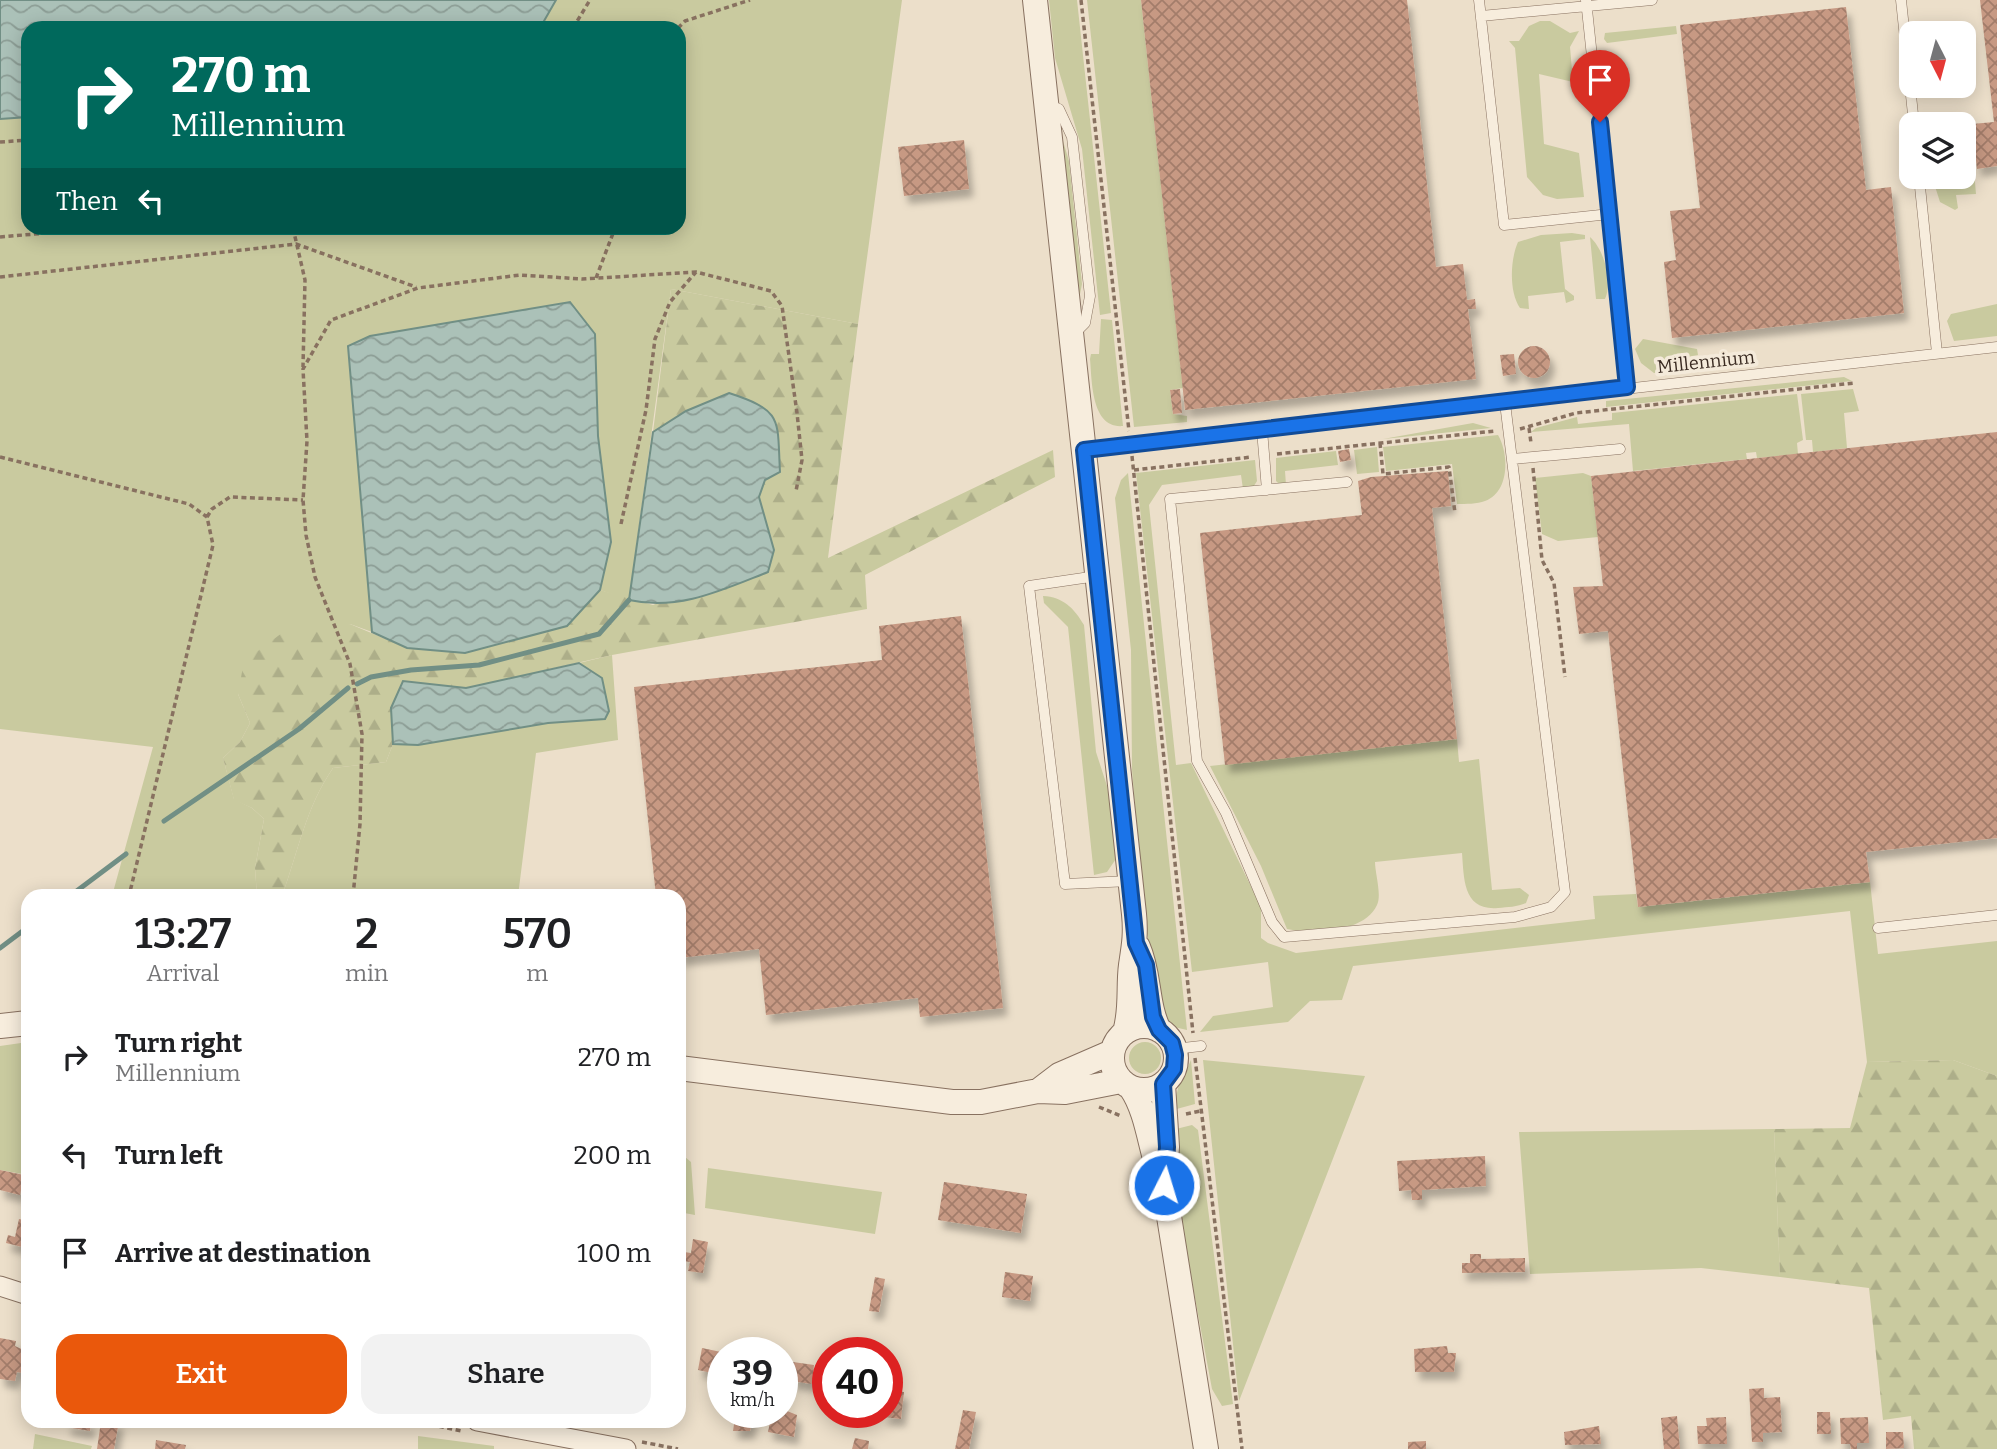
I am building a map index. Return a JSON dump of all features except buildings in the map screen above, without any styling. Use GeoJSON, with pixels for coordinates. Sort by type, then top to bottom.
{"type":"FeatureCollection","features":[{"type":"Feature","properties":{"kind":"street"},"geometry":{"type":"LineString","coordinates":[[1035,0],[1136,943],[1130,966],[1130,1008],[1112,1065],[1138,1100],[1150,1150],[1164,1185],[1206,1449]]}},
{"type":"Feature","properties":{"kind":"street"},"geometry":{"type":"LineString","coordinates":[[1136,943],[1146,965],[1153,1017],[1182,1043]]}},
{"type":"Feature","properties":{"kind":"street"},"geometry":{"type":"LineString","coordinates":[[0,1026],[21,1024]]}},
{"type":"Feature","properties":{"kind":"street"},"geometry":{"type":"LineString","coordinates":[[1038,1091],[1059,1075],[1142,1026],[1182,1043]]}},
{"type":"Feature","properties":{"kind":"street"},"geometry":{"type":"LineString","coordinates":[[686,1069],[952,1102],[981,1102],[1038,1091],[1065,1092],[1126,1085],[1147,1090],[1163,1084],[1174,1069],[1182,1043]]}},
{"type":"Feature","properties":{"kind":"street"},"geometry":{"type":"LineString","coordinates":[[1163,1084],[1167,1147],[1164,1185]]}},
{"type":"Feature","properties":{"kind":"street"},"geometry":{"type":"LineString","coordinates":[[0,1286],[21,1293]]}},
{"type":"Feature","properties":{"kind":"street"},"geometry":{"type":"LineString","coordinates":[[514,1428],[626,1449]]}},
{"type":"Feature","properties":{"kind":"lane"},"geometry":{"type":"LineString","coordinates":[[1479,0],[1504,225],[1610,215]]}},
{"type":"Feature","properties":{"kind":"lane"},"geometry":{"type":"LineString","coordinates":[[1481,16],[1652,0]]}},
{"type":"Feature","properties":{"kind":"lane"},"geometry":{"type":"LineString","coordinates":[[1901,0],[1913,112]]}},
{"type":"Feature","properties":{"kind":"lane"},"geometry":{"type":"LineString","coordinates":[[1587,4],[1627,387]]}},
{"type":"Feature","properties":{"kind":"lane"},"geometry":{"type":"LineString","coordinates":[[1920,189],[1937,353]]}},
{"type":"Feature","properties":{"kind":"lane","name":"Millennium"},"geometry":{"type":"LineString","coordinates":[[1084,450],[1997,347]]}},
{"type":"Feature","properties":{"kind":"lane"},"geometry":{"type":"LineString","coordinates":[[1347,482],[1170,499],[1197,761],[1226,813],[1272,922],[1284,937],[1515,917],[1551,907],[1565,891],[1505,403]]}},
{"type":"Feature","properties":{"kind":"lane"},"geometry":{"type":"LineString","coordinates":[[1262,430],[1267,490]]}},
{"type":"Feature","properties":{"kind":"lane"},"geometry":{"type":"LineString","coordinates":[[1512,459],[1620,449]]}},
{"type":"Feature","properties":{"kind":"lane"},"geometry":{"type":"LineString","coordinates":[[1097,576],[1029,586],[1065,884],[1131,881]]}},
{"type":"Feature","properties":{"kind":"lane"},"geometry":{"type":"LineString","coordinates":[[1878,928],[1997,915]]}},
{"type":"Feature","properties":{"kind":"path"},"geometry":{"type":"LineString","coordinates":[[577,21],[590,0]]}},
{"type":"Feature","properties":{"kind":"path"},"geometry":{"type":"LineString","coordinates":[[685,21],[750,0]]}},
{"type":"Feature","properties":{"kind":"path"},"geometry":{"type":"LineString","coordinates":[[1082,0],[1130,444],[1182,1043],[1212,1219],[1242,1449]]}},
{"type":"Feature","properties":{"kind":"path"},"geometry":{"type":"LineString","coordinates":[[0,142],[21,140]]}},
{"type":"Feature","properties":{"kind":"path"},"geometry":{"type":"LineString","coordinates":[[0,237],[23,235]]}},
{"type":"Feature","properties":{"kind":"path"},"geometry":{"type":"LineString","coordinates":[[294,235],[306,280],[303,369],[307,441],[303,500],[306,535],[315,577],[350,664],[362,734],[360,824],[354,889]]}},
{"type":"Feature","properties":{"kind":"path"},"geometry":{"type":"LineString","coordinates":[[596,279],[612,235]]}},
{"type":"Feature","properties":{"kind":"path"},"geometry":{"type":"LineString","coordinates":[[0,278],[296,244],[418,288]]}},
{"type":"Feature","properties":{"kind":"path"},"geometry":{"type":"LineString","coordinates":[[303,369],[331,320],[418,288],[520,275],[596,279],[696,272],[771,290],[782,306],[797,413],[802,460],[796,491]]}},
{"type":"Feature","properties":{"kind":"path"},"geometry":{"type":"LineString","coordinates":[[621,524],[646,410],[655,339],[670,302],[696,272]]}},
{"type":"Feature","properties":{"kind":"path"},"geometry":{"type":"LineString","coordinates":[[1529,428],[1542,560],[1555,583],[1565,677]]}},
{"type":"Feature","properties":{"kind":"path"},"geometry":{"type":"LineString","coordinates":[[1380,443],[1383,474],[1450,467],[1455,513]]}},
{"type":"Feature","properties":{"kind":"path"},"geometry":{"type":"LineString","coordinates":[[0,457],[189,504],[207,517],[213,545],[131,889]]}},
{"type":"Feature","properties":{"kind":"path"},"geometry":{"type":"LineString","coordinates":[[207,517],[212,509],[230,497],[303,500]]}},
{"type":"Feature","properties":{"kind":"green space"},"geometry":{"type":"Polygon","coordinates":[[[556,0],[902,0],[858,324],[671,289],[629,600],[600,590],[611,542],[598,436],[595,334],[348,347],[372,632],[350,624],[238,694],[250,723],[240,742],[223,758],[234,799],[252,808],[264,819],[255,868],[256,889],[114,889],[153,747],[0,729],[0,119],[21,118],[21,235],[686,235],[686,21],[544,21],[556,0]]]}},
{"type":"Feature","properties":{"kind":"green space"},"geometry":{"type":"Polygon","coordinates":[[[1049,0],[1077,0],[1111,313],[1100,315],[1082,149],[1055,58],[1049,0]]]}},
{"type":"Feature","properties":{"kind":"green space"},"geometry":{"type":"Polygon","coordinates":[[[1087,0],[1141,0],[1183,388],[1170,390],[1173,414],[1187,416],[1187,422],[1134,427],[1087,0]]]}},
{"type":"Feature","properties":{"kind":"green space"},"geometry":{"type":"Polygon","coordinates":[[[1540,21],[1550,21],[1570,33],[1579,31],[1570,47],[1573,82],[1539,74],[1544,144],[1579,153],[1584,197],[1557,199],[1543,195],[1527,177],[1515,48],[1509,41],[1519,41],[1529,26],[1540,21]]]}},
{"type":"Feature","properties":{"kind":"green space"},"geometry":{"type":"Polygon","coordinates":[[[1676,26],[1677,34],[1607,43],[1604,39],[1605,33],[1676,26]]]}},
{"type":"Feature","properties":{"kind":"green space"},"geometry":{"type":"Polygon","coordinates":[[[1063,141],[1069,161],[1082,284],[1079,299],[1063,141]]]}},
{"type":"Feature","properties":{"kind":"green space"},"geometry":{"type":"Polygon","coordinates":[[[1936,189],[1976,189],[1976,194],[1956,195],[1958,208],[1955,210],[1940,202],[1936,189]]]}},
{"type":"Feature","properties":{"kind":"green space"},"geometry":{"type":"Polygon","coordinates":[[[1541,235],[1585,235],[1585,239],[1560,242],[1565,289],[1574,296],[1574,300],[1566,303],[1564,292],[1528,296],[1529,309],[1520,308],[1514,293],[1512,276],[1513,258],[1518,242],[1541,235]]]}},
{"type":"Feature","properties":{"kind":"green space"},"geometry":{"type":"Polygon","coordinates":[[[1590,237],[1606,266],[1608,284],[1605,299],[1596,299],[1590,237]]]}},
{"type":"Feature","properties":{"kind":"green space"},"geometry":{"type":"Polygon","coordinates":[[[671,289],[858,324],[828,558],[1053,450],[1055,477],[865,575],[867,609],[612,655],[466,688],[403,682],[391,708],[393,744],[386,762],[333,768],[309,814],[284,889],[256,889],[255,868],[264,819],[252,808],[234,800],[223,758],[240,742],[250,723],[238,694],[244,661],[282,633],[350,624],[407,648],[567,626],[600,590],[653,605],[774,550],[759,496],[765,480],[686,411],[653,432],[671,289]]]}},
{"type":"Feature","properties":{"kind":"green space"},"geometry":{"type":"Polygon","coordinates":[[[1997,304],[1997,336],[1954,341],[1947,321],[1951,314],[1997,304]]]}},
{"type":"Feature","properties":{"kind":"green space"},"geometry":{"type":"Polygon","coordinates":[[[1101,319],[1112,320],[1123,426],[1112,425],[1105,420],[1095,402],[1090,359],[1091,354],[1099,354],[1101,319]]]}},
{"type":"Feature","properties":{"kind":"green space"},"geometry":{"type":"Polygon","coordinates":[[[1643,339],[1697,349],[1698,355],[1681,358],[1683,373],[1654,373],[1641,363],[1635,349],[1643,339]]]}},
{"type":"Feature","properties":{"kind":"green space"},"geometry":{"type":"Polygon","coordinates":[[[1844,377],[1852,381],[1606,407],[1606,401],[1844,377]]]}},
{"type":"Feature","properties":{"kind":"green space"},"geometry":{"type":"Polygon","coordinates":[[[1853,389],[1859,411],[1844,413],[1847,448],[1813,452],[1812,440],[1806,440],[1801,394],[1853,389]]]}},
{"type":"Feature","properties":{"kind":"green space"},"geometry":{"type":"Polygon","coordinates":[[[1797,394],[1803,440],[1797,443],[1798,454],[1757,458],[1756,452],[1746,453],[1747,459],[1633,471],[1629,424],[1531,432],[1536,428],[1577,417],[1578,424],[1612,420],[1612,413],[1797,394]]]}},
{"type":"Feature","properties":{"kind":"green space"},"geometry":{"type":"Polygon","coordinates":[[[1473,423],[1491,428],[1383,439],[1473,423]]]}},
{"type":"Feature","properties":{"kind":"green space"},"geometry":{"type":"Polygon","coordinates":[[[1498,435],[1504,452],[1505,471],[1499,489],[1485,501],[1457,504],[1452,464],[1386,471],[1383,447],[1498,435]]]}},
{"type":"Feature","properties":{"kind":"green space"},"geometry":{"type":"Polygon","coordinates":[[[1377,447],[1379,472],[1357,474],[1354,450],[1377,447]]]}},
{"type":"Feature","properties":{"kind":"green space"},"geometry":{"type":"Polygon","coordinates":[[[1336,451],[1338,465],[1285,471],[1286,485],[1280,485],[1276,481],[1276,458],[1336,451]]]}},
{"type":"Feature","properties":{"kind":"green space"},"geometry":{"type":"Polygon","coordinates":[[[1255,460],[1257,481],[1252,489],[1243,489],[1241,475],[1162,485],[1149,505],[1176,765],[1191,763],[1261,907],[1261,938],[1296,953],[1595,919],[1593,896],[1636,894],[1638,907],[1870,882],[1878,954],[1997,941],[1997,1076],[1953,1060],[1867,1062],[1850,911],[1353,966],[1342,1000],[1310,1001],[1288,1022],[1200,1032],[1213,1016],[1273,1007],[1268,962],[1192,972],[1136,473],[1255,460]]]}},
{"type":"Feature","properties":{"kind":"green space"},"geometry":{"type":"Polygon","coordinates":[[[1128,473],[1187,1030],[1174,1027],[1163,1015],[1142,903],[1132,769],[1131,650],[1115,498],[1121,480],[1128,473]]]}},
{"type":"Feature","properties":{"kind":"green space"},"geometry":{"type":"Polygon","coordinates":[[[1583,473],[1591,476],[1598,537],[1558,541],[1542,534],[1535,478],[1583,473]]]}},
{"type":"Feature","properties":{"kind":"green space"},"geometry":{"type":"Polygon","coordinates":[[[1043,596],[1067,604],[1084,625],[1096,752],[1107,786],[1118,856],[1107,872],[1094,875],[1068,627],[1044,603],[1043,596]]]}},
{"type":"Feature","properties":{"kind":"green space"},"geometry":{"type":"Polygon","coordinates":[[[612,655],[618,740],[536,753],[519,889],[284,889],[309,814],[333,768],[386,762],[393,744],[418,745],[548,723],[605,719],[602,678],[579,663],[612,655]]]}},
{"type":"Feature","properties":{"kind":"green space"},"geometry":{"type":"Polygon","coordinates":[[[1457,739],[1459,762],[1479,759],[1492,890],[1520,888],[1529,895],[1526,903],[1498,908],[1486,908],[1478,904],[1472,899],[1465,883],[1462,853],[1375,862],[1378,901],[1371,914],[1362,921],[1324,931],[1287,929],[1261,866],[1210,766],[1457,739]]]}},
{"type":"Feature","properties":{"kind":"green space"},"geometry":{"type":"Polygon","coordinates":[[[1145,1042],[1157,1046],[1161,1058],[1157,1070],[1145,1074],[1133,1070],[1129,1058],[1133,1046],[1145,1042]]]}},
{"type":"Feature","properties":{"kind":"green space"},"geometry":{"type":"Polygon","coordinates":[[[21,1043],[21,1174],[0,1170],[0,1046],[21,1043]]]}},
{"type":"Feature","properties":{"kind":"green space"},"geometry":{"type":"Polygon","coordinates":[[[1191,1060],[1195,1104],[1173,1110],[1178,1088],[1191,1060]]]}},
{"type":"Feature","properties":{"kind":"green space"},"geometry":{"type":"Polygon","coordinates":[[[1203,1060],[1365,1076],[1239,1401],[1203,1060]]]}},
{"type":"Feature","properties":{"kind":"green space"},"geometry":{"type":"Polygon","coordinates":[[[1953,1060],[1997,1076],[1997,1449],[1914,1449],[1911,1416],[1883,1420],[1869,1288],[1780,1277],[1774,1129],[1850,1128],[1867,1062],[1953,1060]]]}},
{"type":"Feature","properties":{"kind":"green space"},"geometry":{"type":"Polygon","coordinates":[[[1192,1125],[1198,1130],[1233,1404],[1222,1406],[1212,1389],[1178,1207],[1172,1130],[1192,1125]]]}},
{"type":"Feature","properties":{"kind":"green space"},"geometry":{"type":"Polygon","coordinates":[[[1774,1129],[1780,1277],[1701,1268],[1530,1274],[1519,1132],[1774,1129]]]}},
{"type":"Feature","properties":{"kind":"green space"},"geometry":{"type":"Polygon","coordinates":[[[686,1158],[691,1162],[695,1215],[686,1213],[686,1158]]]}},
{"type":"Feature","properties":{"kind":"green space"},"geometry":{"type":"Polygon","coordinates":[[[708,1168],[882,1192],[875,1234],[705,1208],[708,1168]]]}},
{"type":"Feature","properties":{"kind":"green space"},"geometry":{"type":"Polygon","coordinates":[[[35,1434],[92,1446],[91,1449],[33,1449],[35,1434]]]}},
{"type":"Feature","properties":{"kind":"green space"},"geometry":{"type":"Polygon","coordinates":[[[418,1436],[494,1446],[494,1449],[418,1449],[418,1436]]]}},
{"type":"Feature","properties":{"kind":"water"},"geometry":{"type":"Polygon","coordinates":[[[0,0],[556,0],[544,21],[21,21],[21,118],[0,119],[0,0]]]}},
{"type":"Feature","properties":{"kind":"water"},"geometry":{"type":"Polygon","coordinates":[[[570,302],[595,334],[598,436],[611,542],[600,590],[567,626],[465,653],[407,648],[372,632],[348,346],[370,336],[570,302]]]}},
{"type":"Feature","properties":{"kind":"water"},"geometry":{"type":"Polygon","coordinates":[[[729,393],[760,405],[769,412],[777,428],[780,472],[765,480],[759,497],[774,550],[768,572],[717,592],[683,601],[647,603],[629,600],[653,432],[686,411],[729,393]]]}},
{"type":"Feature","properties":{"kind":"water"},"geometry":{"type":"Polygon","coordinates":[[[579,663],[602,678],[609,711],[605,719],[548,723],[418,745],[393,744],[391,708],[403,681],[466,688],[579,663]]]}},
{"type":"Feature","properties":{"kind":"waterway"},"geometry":{"type":"LineString","coordinates":[[357,684],[371,677],[411,670],[479,665],[599,634],[629,600]]}},
{"type":"Feature","properties":{"kind":"waterway"},"geometry":{"type":"LineString","coordinates":[[164,821],[299,729],[348,688]]}},
{"type":"Feature","properties":{"kind":"waterway"},"geometry":{"type":"LineString","coordinates":[[79,889],[126,854]]}},
{"type":"Feature","properties":{"kind":"waterway"},"geometry":{"type":"LineString","coordinates":[[0,948],[21,932]]}},
{"type":"Feature","properties":{"kind":"route"},"geometry":{"type":"LineString","coordinates":[[1164,1185],[1167,1147],[1163,1118],[1163,1084],[1174,1069],[1175,1055],[1172,1043],[1159,1030],[1153,1017],[1146,965],[1136,943],[1084,450],[1431,412],[1627,387],[1600,122]]}}]}
